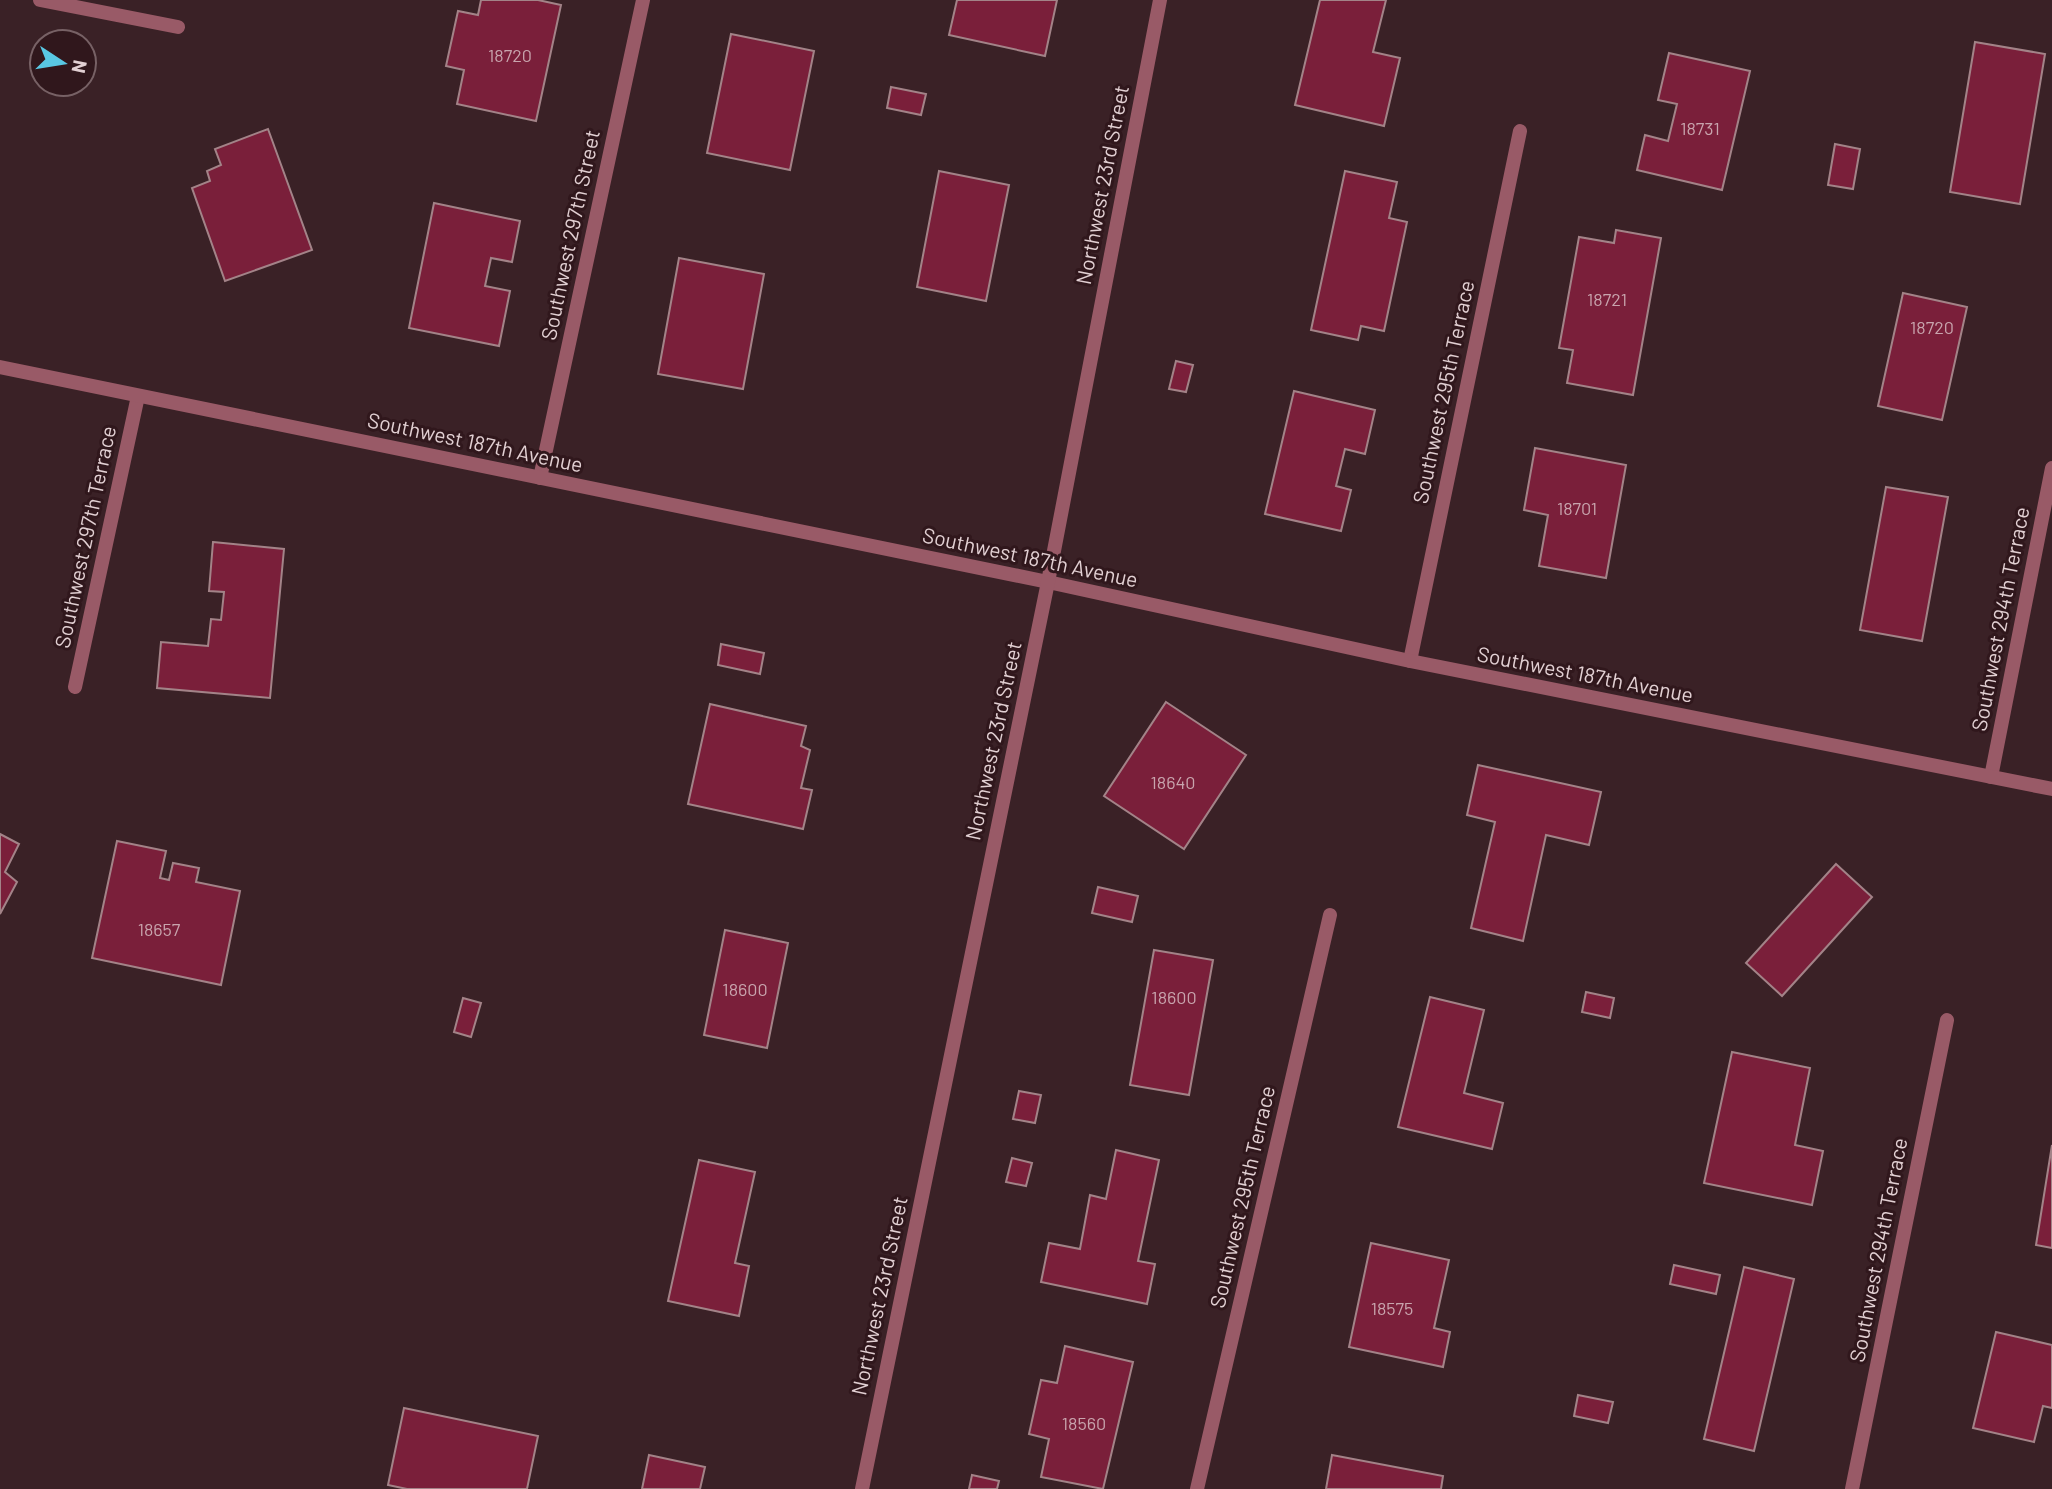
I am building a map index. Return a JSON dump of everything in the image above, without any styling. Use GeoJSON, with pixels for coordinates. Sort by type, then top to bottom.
{"type":"FeatureCollection","features":[{"type":"Feature","properties":{"kind":"street"},"geometry":{"type":"LineString","coordinates":[[40,0],[178,27]]}},
{"type":"Feature","properties":{"kind":"street","name":"Southwest 297th Street"},"geometry":{"type":"LineString","coordinates":[[540,478],[643,0]]}},
{"type":"Feature","properties":{"kind":"street","name":"Northwest 23rd Street"},"geometry":{"type":"LineString","coordinates":[[862,1489],[1048,582],[1160,0]]}},
{"type":"Feature","properties":{"kind":"street","name":"Southwest 295th Terrace"},"geometry":{"type":"LineString","coordinates":[[1410,661],[1520,131]]}},
{"type":"Feature","properties":{"kind":"street","name":"Southwest 187th Avenue"},"geometry":{"type":"LineString","coordinates":[[0,367],[1048,582],[1410,661],[2052,789]]}},
{"type":"Feature","properties":{"kind":"street","name":"Southwest 297th Terrace"},"geometry":{"type":"LineString","coordinates":[[75,687],[138,396]]}},
{"type":"Feature","properties":{"kind":"street","name":"Southwest 294th Terrace"},"geometry":{"type":"LineString","coordinates":[[1991,777],[2052,468]]}},
{"type":"Feature","properties":{"kind":"street","name":"Southwest 295th Terrace"},"geometry":{"type":"LineString","coordinates":[[1197,1489],[1330,915]]}},
{"type":"Feature","properties":{"kind":"street","name":"Southwest 294th Terrace"},"geometry":{"type":"LineString","coordinates":[[1852,1489],[1947,1020]]}},
{"type":"Feature","properties":{"kind":"building"},"geometry":{"type":"Polygon","coordinates":[[[481,0],[538,0],[561,5],[536,121],[457,104],[464,70],[446,66],[458,11],[478,15],[481,0]]]}},
{"type":"Feature","properties":{"kind":"building"},"geometry":{"type":"Polygon","coordinates":[[[957,0],[1057,0],[1045,56],[949,35],[957,0]]]}},
{"type":"Feature","properties":{"kind":"building"},"geometry":{"type":"Polygon","coordinates":[[[1320,0],[1386,0],[1373,52],[1400,58],[1384,126],[1295,105],[1320,0]]]}},
{"type":"Feature","properties":{"kind":"building"},"geometry":{"type":"Polygon","coordinates":[[[731,34],[814,51],[790,170],[707,153],[731,34]]]}},
{"type":"Feature","properties":{"kind":"building"},"geometry":{"type":"Polygon","coordinates":[[[1975,42],[2045,54],[2020,204],[1950,192],[1975,42]]]}},
{"type":"Feature","properties":{"kind":"building"},"geometry":{"type":"Polygon","coordinates":[[[1669,53],[1750,71],[1722,190],[1637,170],[1645,135],[1668,141],[1677,104],[1658,100],[1669,53]]]}},
{"type":"Feature","properties":{"kind":"building"},"geometry":{"type":"Polygon","coordinates":[[[891,87],[926,94],[921,115],[887,108],[891,87]]]}},
{"type":"Feature","properties":{"kind":"building"},"geometry":{"type":"Polygon","coordinates":[[[268,129],[312,250],[225,281],[192,188],[210,181],[207,171],[221,165],[215,149],[268,129]]]}},
{"type":"Feature","properties":{"kind":"building"},"geometry":{"type":"Polygon","coordinates":[[[1835,144],[1860,149],[1853,189],[1828,185],[1835,144]]]}},
{"type":"Feature","properties":{"kind":"building"},"geometry":{"type":"Polygon","coordinates":[[[939,171],[1009,185],[986,301],[917,287],[939,171]]]}},
{"type":"Feature","properties":{"kind":"building"},"geometry":{"type":"Polygon","coordinates":[[[1345,171],[1397,182],[1389,218],[1407,222],[1384,331],[1361,326],[1358,340],[1311,330],[1345,171]]]}},
{"type":"Feature","properties":{"kind":"building"},"geometry":{"type":"Polygon","coordinates":[[[434,203],[520,221],[512,262],[491,258],[485,286],[510,291],[499,346],[409,328],[434,203]]]}},
{"type":"Feature","properties":{"kind":"building"},"geometry":{"type":"Polygon","coordinates":[[[1616,230],[1661,238],[1633,395],[1567,383],[1573,350],[1559,348],[1579,237],[1614,243],[1616,230]]]}},
{"type":"Feature","properties":{"kind":"building"},"geometry":{"type":"Polygon","coordinates":[[[679,258],[764,274],[743,389],[658,374],[679,258]]]}},
{"type":"Feature","properties":{"kind":"building"},"geometry":{"type":"Polygon","coordinates":[[[1903,293],[1967,307],[1942,420],[1878,406],[1903,293]]]}},
{"type":"Feature","properties":{"kind":"building"},"geometry":{"type":"Polygon","coordinates":[[[1176,361],[1193,365],[1186,392],[1169,389],[1176,361]]]}},
{"type":"Feature","properties":{"kind":"building"},"geometry":{"type":"Polygon","coordinates":[[[1294,391],[1375,410],[1365,454],[1345,449],[1336,486],[1351,490],[1341,531],[1265,514],[1294,391]]]}},
{"type":"Feature","properties":{"kind":"building"},"geometry":{"type":"Polygon","coordinates":[[[1535,448],[1626,465],[1606,578],[1539,566],[1548,515],[1524,510],[1535,448]]]}},
{"type":"Feature","properties":{"kind":"building"},"geometry":{"type":"Polygon","coordinates":[[[1886,487],[1948,497],[1922,641],[1860,630],[1886,487]]]}},
{"type":"Feature","properties":{"kind":"building"},"geometry":{"type":"Polygon","coordinates":[[[213,542],[284,549],[270,698],[157,688],[161,642],[208,646],[211,619],[221,620],[224,592],[209,591],[213,542]]]}},
{"type":"Feature","properties":{"kind":"building"},"geometry":{"type":"Polygon","coordinates":[[[721,644],[764,653],[760,674],[718,665],[721,644]]]}},
{"type":"Feature","properties":{"kind":"building"},"geometry":{"type":"Polygon","coordinates":[[[1166,702],[1246,755],[1184,849],[1104,796],[1166,702]]]}},
{"type":"Feature","properties":{"kind":"building"},"geometry":{"type":"Polygon","coordinates":[[[710,704],[806,726],[801,746],[810,750],[801,788],[812,790],[803,829],[688,804],[710,704]]]}},
{"type":"Feature","properties":{"kind":"building"},"geometry":{"type":"Polygon","coordinates":[[[1478,765],[1601,792],[1589,845],[1546,835],[1523,941],[1471,928],[1495,822],[1467,815],[1478,765]]]}},
{"type":"Feature","properties":{"kind":"building"},"geometry":{"type":"Polygon","coordinates":[[[0,834],[19,844],[5,872],[17,882],[0,914],[0,834]]]}},
{"type":"Feature","properties":{"kind":"building"},"geometry":{"type":"Polygon","coordinates":[[[117,841],[166,851],[160,878],[169,880],[173,863],[199,868],[196,882],[240,891],[221,985],[92,958],[117,841]]]}},
{"type":"Feature","properties":{"kind":"building"},"geometry":{"type":"Polygon","coordinates":[[[1836,864],[1872,897],[1782,996],[1746,963],[1836,864]]]}},
{"type":"Feature","properties":{"kind":"building"},"geometry":{"type":"Polygon","coordinates":[[[1098,887],[1138,896],[1132,922],[1092,913],[1098,887]]]}},
{"type":"Feature","properties":{"kind":"building"},"geometry":{"type":"Polygon","coordinates":[[[725,930],[788,943],[767,1048],[704,1035],[725,930]]]}},
{"type":"Feature","properties":{"kind":"building"},"geometry":{"type":"Polygon","coordinates":[[[1154,950],[1213,960],[1189,1095],[1130,1085],[1154,950]]]}},
{"type":"Feature","properties":{"kind":"building"},"geometry":{"type":"Polygon","coordinates":[[[1586,992],[1614,998],[1610,1018],[1582,1012],[1586,992]]]}},
{"type":"Feature","properties":{"kind":"building"},"geometry":{"type":"Polygon","coordinates":[[[1430,997],[1484,1010],[1464,1093],[1503,1103],[1492,1149],[1398,1127],[1430,997]]]}},
{"type":"Feature","properties":{"kind":"building"},"geometry":{"type":"Polygon","coordinates":[[[463,998],[481,1003],[471,1037],[454,1032],[463,998]]]}},
{"type":"Feature","properties":{"kind":"building"},"geometry":{"type":"Polygon","coordinates":[[[1732,1052],[1810,1068],[1795,1145],[1823,1151],[1812,1205],[1704,1183],[1732,1052]]]}},
{"type":"Feature","properties":{"kind":"building"},"geometry":{"type":"Polygon","coordinates":[[[1019,1091],[1041,1095],[1035,1123],[1013,1119],[1019,1091]]]}},
{"type":"Feature","properties":{"kind":"building"},"geometry":{"type":"Polygon","coordinates":[[[2052,1145],[2052,1248],[2036,1245],[2052,1145]]]}},
{"type":"Feature","properties":{"kind":"building"},"geometry":{"type":"Polygon","coordinates":[[[1116,1150],[1159,1160],[1138,1261],[1155,1264],[1147,1304],[1041,1282],[1049,1243],[1080,1249],[1090,1195],[1106,1199],[1116,1150]]]}},
{"type":"Feature","properties":{"kind":"building"},"geometry":{"type":"Polygon","coordinates":[[[1012,1158],[1032,1163],[1026,1186],[1006,1182],[1012,1158]]]}},
{"type":"Feature","properties":{"kind":"building"},"geometry":{"type":"Polygon","coordinates":[[[699,1160],[755,1172],[735,1263],[749,1266],[739,1316],[668,1301],[699,1160]]]}},
{"type":"Feature","properties":{"kind":"building"},"geometry":{"type":"Polygon","coordinates":[[[1371,1243],[1449,1260],[1434,1328],[1450,1332],[1443,1367],[1349,1347],[1371,1243]]]}},
{"type":"Feature","properties":{"kind":"building"},"geometry":{"type":"Polygon","coordinates":[[[1674,1265],[1720,1275],[1716,1294],[1670,1284],[1674,1265]]]}},
{"type":"Feature","properties":{"kind":"building"},"geometry":{"type":"Polygon","coordinates":[[[1744,1267],[1794,1279],[1754,1451],[1704,1439],[1744,1267]]]}},
{"type":"Feature","properties":{"kind":"building"},"geometry":{"type":"Polygon","coordinates":[[[1996,1332],[2052,1345],[2052,1408],[2043,1406],[2034,1442],[1973,1428],[1996,1332]]]}},
{"type":"Feature","properties":{"kind":"building"},"geometry":{"type":"Polygon","coordinates":[[[1065,1346],[1133,1362],[1103,1489],[1041,1477],[1049,1439],[1029,1434],[1041,1380],[1057,1383],[1065,1346]]]}},
{"type":"Feature","properties":{"kind":"building"},"geometry":{"type":"Polygon","coordinates":[[[1578,1395],[1613,1402],[1608,1423],[1574,1416],[1578,1395]]]}},
{"type":"Feature","properties":{"kind":"building"},"geometry":{"type":"Polygon","coordinates":[[[404,1408],[538,1436],[527,1489],[407,1489],[388,1485],[404,1408]]]}},
{"type":"Feature","properties":{"kind":"building"},"geometry":{"type":"Polygon","coordinates":[[[649,1455],[705,1467],[700,1489],[642,1489],[649,1455]]]}},
{"type":"Feature","properties":{"kind":"building"},"geometry":{"type":"Polygon","coordinates":[[[1332,1455],[1443,1476],[1441,1489],[1326,1489],[1332,1455]]]}},
{"type":"Feature","properties":{"kind":"building"},"geometry":{"type":"Polygon","coordinates":[[[972,1475],[999,1481],[997,1489],[969,1489],[972,1475]]]}}]}
